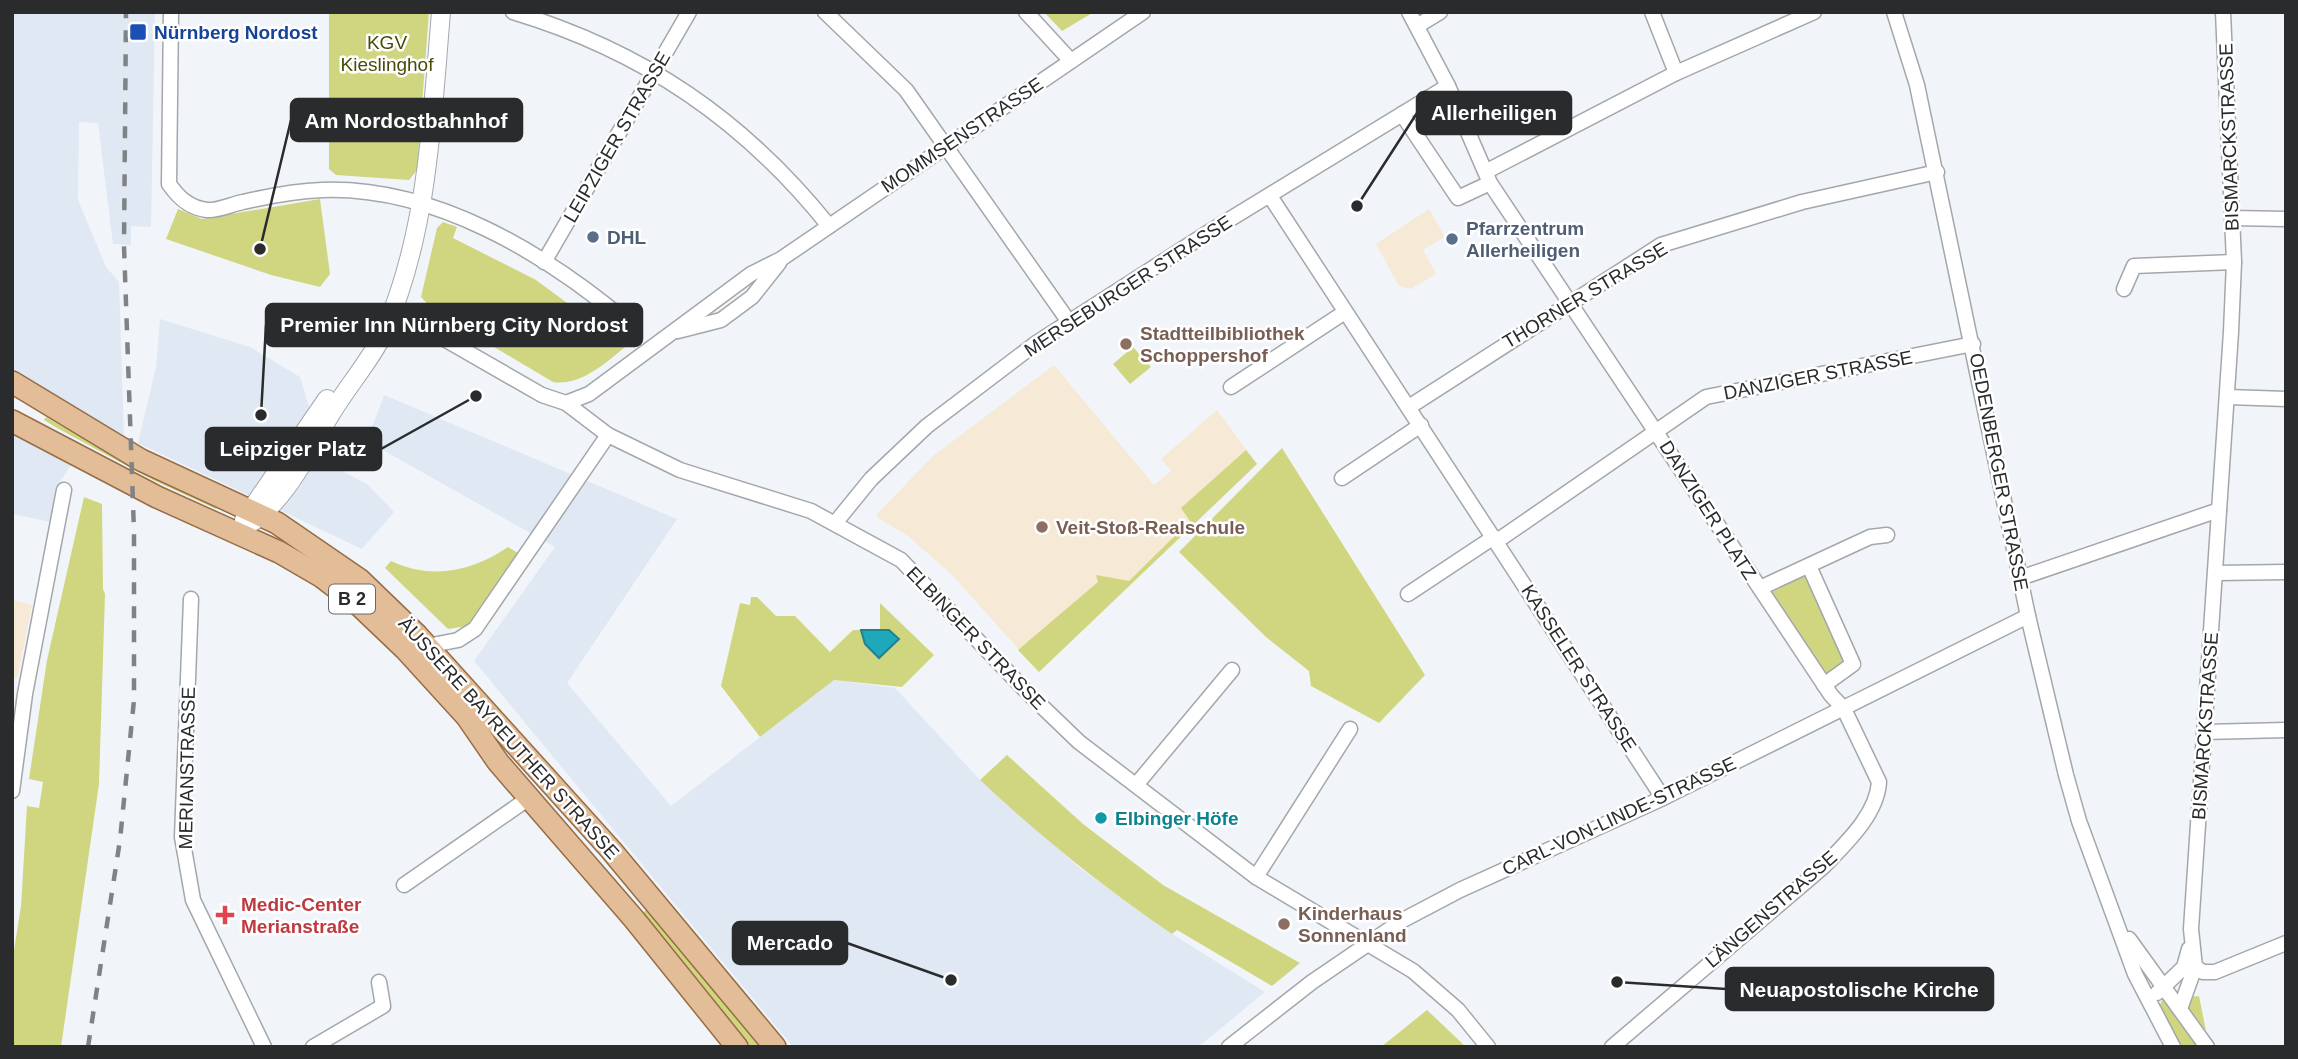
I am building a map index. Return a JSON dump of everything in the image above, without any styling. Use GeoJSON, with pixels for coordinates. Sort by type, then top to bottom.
{"type":"FeatureCollection","features":[{"type":"Feature","properties":{"kind":"main road","name":"ÄUSSERE BAYREUTHER STRASSE"},"geometry":{"type":"LineString","coordinates":[[12,382],[141,460],[257,513],[310,543],[360,580],[428,646],[613,853],[775,1047]]}},
{"type":"Feature","properties":{"kind":"main road","name":"ÄUSSERE BAYREUTHER STRASSE"},"geometry":{"type":"LineString","coordinates":[[12,421],[157,497],[235,531],[308,568],[373,617],[467,718],[529,798],[638,924],[737,1047]]}},
{"type":"Feature","properties":{"kind":"street"},"geometry":{"type":"LineString","coordinates":[[171,12],[169,184],[178,197],[208,210],[274,195],[322,190],[397,197],[421,203],[489,233],[544,262],[628,323]]}},
{"type":"Feature","properties":{"kind":"street"},"geometry":{"type":"LineString","coordinates":[[235,531],[251,526],[257,513],[311,449],[336,404],[384,332],[412,251],[421,203],[441,12]]}},
{"type":"Feature","properties":{"kind":"street"},"geometry":{"type":"LineString","coordinates":[[513,12],[608,47],[714,110],[758,147],[804,194],[829,226]]}},
{"type":"Feature","properties":{"kind":"street","name":"LEIPZIGER STRASSE"},"geometry":{"type":"LineString","coordinates":[[544,262],[689,12]]}},
{"type":"Feature","properties":{"kind":"street"},"geometry":{"type":"LineString","coordinates":[[825,12],[906,90],[1069,322]]}},
{"type":"Feature","properties":{"kind":"street"},"geometry":{"type":"LineString","coordinates":[[1026,12],[1071,61]]}},
{"type":"Feature","properties":{"kind":"street","name":"MOMMSENSTRASSE"},"geometry":{"type":"LineString","coordinates":[[566,402],[589,394],[673,332],[721,320],[752,297],[781,259],[1143,12]]}},
{"type":"Feature","properties":{"kind":"street","name":"DANZIGER PLATZ"},"geometry":{"type":"LineString","coordinates":[[1409,12],[1448,86],[1489,177],[1824,685],[1844,709]]}},
{"type":"Feature","properties":{"kind":"street"},"geometry":{"type":"LineString","coordinates":[[1417,26],[1440,12]]}},
{"type":"Feature","properties":{"kind":"street"},"geometry":{"type":"LineString","coordinates":[[1652,12],[1676,73]]}},
{"type":"Feature","properties":{"kind":"street"},"geometry":{"type":"LineString","coordinates":[[1402,114],[1458,198],[1489,177],[1676,73],[1814,12]]}},
{"type":"Feature","properties":{"kind":"street","name":"OEDENBERGER STRASSE"},"geometry":{"type":"LineString","coordinates":[[1894,12],[1913,70],[1937,172],[2028,616],[2079,821],[2136,974],[2151,1004]]}},
{"type":"Feature","properties":{"kind":"street","name":"BISMARCKSTRASSE"},"geometry":{"type":"LineString","coordinates":[[2151,1004],[2161,985],[2184,967],[2191,943],[2228,397],[2234,262],[2223,12]]}},
{"type":"Feature","properties":{"kind":"street","name":"MERSEBURGER STRASSE"},"geometry":{"type":"LineString","coordinates":[[836,522],[871,479],[927,426],[1035,344],[1448,86]]}},
{"type":"Feature","properties":{"kind":"street","name":"THORNER STRASSE"},"geometry":{"type":"LineString","coordinates":[[1409,407],[1661,245],[1802,202],[1937,172]]}},
{"type":"Feature","properties":{"kind":"street","name":"KASSELER STRASSE"},"geometry":{"type":"LineString","coordinates":[[1270,196],[1663,798]]}},
{"type":"Feature","properties":{"kind":"street"},"geometry":{"type":"LineString","coordinates":[[2232,218],[2286,219]]}},
{"type":"Feature","properties":{"kind":"street"},"geometry":{"type":"LineString","coordinates":[[2124,289],[2134,266],[2234,262]]}},
{"type":"Feature","properties":{"kind":"street","name":"ELBINGER STRASSE"},"geometry":{"type":"LineString","coordinates":[[392,309],[542,395],[566,402],[608,435],[695,477],[811,511],[836,522],[901,560],[1045,711],[1079,742],[1256,877],[1367,942],[1428,983],[1465,1017],[1488,1047]]}},
{"type":"Feature","properties":{"kind":"street"},"geometry":{"type":"LineString","coordinates":[[1231,387],[1345,312]]}},
{"type":"Feature","properties":{"kind":"street","name":"DANZIGER STRASSE"},"geometry":{"type":"LineString","coordinates":[[1496,539],[1706,397],[1973,344]]}},
{"type":"Feature","properties":{"kind":"street"},"geometry":{"type":"LineString","coordinates":[[2228,397],[2286,399]]}},
{"type":"Feature","properties":{"kind":"street"},"geometry":{"type":"LineString","coordinates":[[1342,478],[1421,425]]}},
{"type":"Feature","properties":{"kind":"street"},"geometry":{"type":"LineString","coordinates":[[428,646],[458,640],[475,629],[608,435]]}},
{"type":"Feature","properties":{"kind":"street"},"geometry":{"type":"LineString","coordinates":[[12,791],[19,693],[64,490]]}},
{"type":"Feature","properties":{"kind":"street"},"geometry":{"type":"LineString","coordinates":[[2020,578],[2219,510]]}},
{"type":"Feature","properties":{"kind":"street","name":"DANZIGER PLATZ"},"geometry":{"type":"LineString","coordinates":[[1760,588],[1870,537],[1887,535]]}},
{"type":"Feature","properties":{"kind":"street"},"geometry":{"type":"LineString","coordinates":[[1408,594],[1496,539]]}},
{"type":"Feature","properties":{"kind":"street"},"geometry":{"type":"LineString","coordinates":[[1809,566],[1853,664],[1824,685]]}},
{"type":"Feature","properties":{"kind":"street"},"geometry":{"type":"LineString","coordinates":[[2216,573],[2286,572]]}},
{"type":"Feature","properties":{"kind":"street","name":"MERIANSTRASSE"},"geometry":{"type":"LineString","coordinates":[[191,598],[182,837],[193,900],[264,1047]]}},
{"type":"Feature","properties":{"kind":"street","name":"CARL-VON-LINDE-STRASSE"},"geometry":{"type":"LineString","coordinates":[[1229,1047],[1367,942],[1460,890],[1663,798],[2028,616]]}},
{"type":"Feature","properties":{"kind":"street"},"geometry":{"type":"LineString","coordinates":[[1136,785],[1232,670]]}},
{"type":"Feature","properties":{"kind":"street","name":"LÄNGENSTRASSE"},"geometry":{"type":"LineString","coordinates":[[1612,1047],[1823,867],[1867,814],[1878,791],[1877,772],[1844,709]]}},
{"type":"Feature","properties":{"kind":"street"},"geometry":{"type":"LineString","coordinates":[[1256,877],[1350,729]]}},
{"type":"Feature","properties":{"kind":"street"},"geometry":{"type":"LineString","coordinates":[[2204,732],[2286,730]]}},
{"type":"Feature","properties":{"kind":"street"},"geometry":{"type":"LineString","coordinates":[[404,885],[529,798]]}},
{"type":"Feature","properties":{"kind":"street","name":"OEDENBERGER STRASSE"},"geometry":{"type":"LineString","coordinates":[[2120,926],[2161,985]]}},
{"type":"Feature","properties":{"kind":"street","name":"BISMARCKSTRASSE"},"geometry":{"type":"LineString","coordinates":[[2180,1009],[2195,967],[2191,943]]}},
{"type":"Feature","properties":{"kind":"street"},"geometry":{"type":"LineString","coordinates":[[2195,967],[2203,972],[2215,972],[2286,943]]}},
{"type":"Feature","properties":{"kind":"street"},"geometry":{"type":"LineString","coordinates":[[313,1047],[383,1006],[379,982]]}},
{"type":"Feature","properties":{"kind":"street"},"geometry":{"type":"LineString","coordinates":[[2161,985],[2207,1047]]}},
{"type":"Feature","properties":{"kind":"street"},"geometry":{"type":"LineString","coordinates":[[2151,1004],[2173,1047]]}},
{"type":"Feature","properties":{"kind":"shaded area"},"geometry":{"type":"Polygon","coordinates":[[[12,12],[155,12],[151,227],[131,226],[131,245],[113,244],[98,123],[79,122],[78,200],[106,267],[119,282],[124,438],[12,375],[12,12]]]}},
{"type":"Feature","properties":{"kind":"shaded area"},"geometry":{"type":"Polygon","coordinates":[[[1429,209],[1445,237],[1423,250],[1436,274],[1411,289],[1399,286],[1376,244],[1429,209]]]}},
{"type":"Feature","properties":{"kind":"shaded area"},"geometry":{"type":"Polygon","coordinates":[[[160,319],[250,347],[300,377],[325,459],[334,467],[367,484],[394,512],[362,549],[138,443],[156,367],[160,319]]]}},
{"type":"Feature","properties":{"kind":"shaded area","name":"Veit-Stoß-Realschule"},"geometry":{"type":"Polygon","coordinates":[[[1054,365],[1154,485],[1171,471],[1161,459],[1217,410],[1257,464],[1039,672],[952,575],[908,536],[878,518],[877,514],[933,456],[1054,365]]]}},
{"type":"Feature","properties":{"kind":"shaded area"},"geometry":{"type":"Polygon","coordinates":[[[384,395],[677,519],[567,683],[671,806],[834,680],[895,688],[980,780],[1081,869],[1172,934],[1265,992],[1198,1047],[793,1047],[474,661],[555,547],[367,441],[384,395]]]}},
{"type":"Feature","properties":{"kind":"shaded area"},"geometry":{"type":"Polygon","coordinates":[[[12,429],[74,460],[58,485],[51,522],[12,514],[12,429]]]}},
{"type":"Feature","properties":{"kind":"shaded area"},"geometry":{"type":"Polygon","coordinates":[[[12,600],[32,605],[17,679],[12,678],[12,600]]]}},
{"type":"Feature","properties":{"kind":"green space","name":"KGV Kieslinghof"},"geometry":{"type":"Polygon","coordinates":[[[329,12],[429,12],[417,170],[409,180],[336,175],[329,169],[329,12]]]}},
{"type":"Feature","properties":{"kind":"green space"},"geometry":{"type":"Polygon","coordinates":[[[1044,12],[1094,12],[1062,31],[1044,12]]]}},
{"type":"Feature","properties":{"kind":"green space"},"geometry":{"type":"Polygon","coordinates":[[[320,199],[330,274],[320,287],[271,275],[166,239],[178,209],[202,219],[320,199]]]}},
{"type":"Feature","properties":{"kind":"green space"},"geometry":{"type":"Polygon","coordinates":[[[443,222],[457,227],[453,238],[536,280],[616,339],[625,328],[637,338],[587,375],[576,380],[553,382],[435,312],[421,297],[437,228],[443,222]]]}},
{"type":"Feature","properties":{"kind":"green space"},"geometry":{"type":"Polygon","coordinates":[[[1133,347],[1151,367],[1130,384],[1113,364],[1133,347]]]}},
{"type":"Feature","properties":{"kind":"green space"},"geometry":{"type":"Polygon","coordinates":[[[46,417],[92,443],[219,504],[216,509],[153,480],[57,428],[44,420],[46,417]]]}},
{"type":"Feature","properties":{"kind":"green space"},"geometry":{"type":"Polygon","coordinates":[[[1282,448],[1425,675],[1379,723],[1311,686],[1309,671],[1266,637],[1179,552],[1282,448]]]}},
{"type":"Feature","properties":{"kind":"green space"},"geometry":{"type":"Polygon","coordinates":[[[1246,450],[1257,464],[1039,672],[1018,650],[1098,582],[1096,575],[1129,581],[1190,521],[1181,508],[1246,450]]]}},
{"type":"Feature","properties":{"kind":"green space"},"geometry":{"type":"Polygon","coordinates":[[[84,497],[102,504],[105,594],[99,784],[61,1047],[12,1047],[12,963],[21,906],[27,806],[39,808],[43,782],[29,779],[47,660],[84,497]]]}},
{"type":"Feature","properties":{"kind":"green space"},"geometry":{"type":"Polygon","coordinates":[[[508,547],[518,553],[468,626],[448,629],[385,568],[391,561],[421,570],[451,570],[480,562],[508,547]]]}},
{"type":"Feature","properties":{"kind":"green space"},"geometry":{"type":"Polygon","coordinates":[[[1803,575],[1807,578],[1844,661],[1843,666],[1826,675],[1770,595],[1771,590],[1803,575]]]}},
{"type":"Feature","properties":{"kind":"green space"},"geometry":{"type":"Polygon","coordinates":[[[751,597],[757,597],[776,616],[795,616],[830,652],[853,630],[861,630],[861,635],[889,630],[880,630],[880,603],[934,655],[902,687],[834,680],[760,737],[721,686],[740,603],[750,605],[751,597]]]}},
{"type":"Feature","properties":{"kind":"green space"},"geometry":{"type":"Polygon","coordinates":[[[1007,755],[1083,824],[1163,885],[1300,963],[1272,986],[1177,930],[1172,934],[1146,916],[1073,861],[980,780],[1007,755]]]}},
{"type":"Feature","properties":{"kind":"green space"},"geometry":{"type":"Polygon","coordinates":[[[647,909],[767,1047],[746,1047],[642,914],[647,909]]]}},
{"type":"Feature","properties":{"kind":"green space"},"geometry":{"type":"Polygon","coordinates":[[[2199,996],[2206,1031],[2188,1008],[2189,997],[2199,996]]]}},
{"type":"Feature","properties":{"kind":"green space"},"geometry":{"type":"Polygon","coordinates":[[[2163,998],[2199,1047],[2181,1047],[2159,1007],[2163,998]]]}},
{"type":"Feature","properties":{"kind":"green space"},"geometry":{"type":"Polygon","coordinates":[[[1427,1010],[1466,1047],[1381,1047],[1427,1010]]]}},
{"type":"Feature","properties":{"kind":"water"},"geometry":{"type":"Polygon","coordinates":[[[861,630],[889,630],[899,639],[879,658],[865,644],[861,630]]]}},
{"type":"Feature","properties":{"kind":"railway"},"geometry":{"type":"LineString","coordinates":[[88,1047],[120,840],[134,700],[134,532],[124,246],[126,12]]}},
{"type":"Feature","properties":{"kind":"place","name":"Nürnberg Nordost"},"geometry":{"type":"Point","coordinates":[138,32]}},
{"type":"Feature","properties":{"kind":"place","name":"Allerheiligen"},"geometry":{"type":"Point","coordinates":[1357,206]}},
{"type":"Feature","properties":{"kind":"place","name":"DHL"},"geometry":{"type":"Point","coordinates":[593,237]}},
{"type":"Feature","properties":{"kind":"place","name":"Pfarrzentrum Allerheiligen"},"geometry":{"type":"Point","coordinates":[1452,239]}},
{"type":"Feature","properties":{"kind":"place","name":"Am Nordostbahnhof"},"geometry":{"type":"Point","coordinates":[260,249]}},
{"type":"Feature","properties":{"kind":"place","name":"Stadtteilbibliothek Schoppershof"},"geometry":{"type":"Point","coordinates":[1126,344]}},
{"type":"Feature","properties":{"kind":"place","name":"Leipziger Platz"},"geometry":{"type":"Point","coordinates":[476,396]}},
{"type":"Feature","properties":{"kind":"place","name":"Premier Inn Nürnberg City Nordost"},"geometry":{"type":"Point","coordinates":[261,415]}},
{"type":"Feature","properties":{"kind":"place","name":"Veit-Stoß-Realschule"},"geometry":{"type":"Point","coordinates":[1042,527]}},
{"type":"Feature","properties":{"kind":"place","name":"Elbinger Höfe"},"geometry":{"type":"Point","coordinates":[1101,818]}},
{"type":"Feature","properties":{"kind":"place","name":"Medic-Center Merianstraße"},"geometry":{"type":"Point","coordinates":[225,915]}},
{"type":"Feature","properties":{"kind":"place","name":"Kinderhaus Sonnenland"},"geometry":{"type":"Point","coordinates":[1284,924]}},
{"type":"Feature","properties":{"kind":"place","name":"Mercado"},"geometry":{"type":"Point","coordinates":[951,980]}},
{"type":"Feature","properties":{"kind":"place","name":"Neuapostolische Kirche"},"geometry":{"type":"Point","coordinates":[1617,982]}}]}
